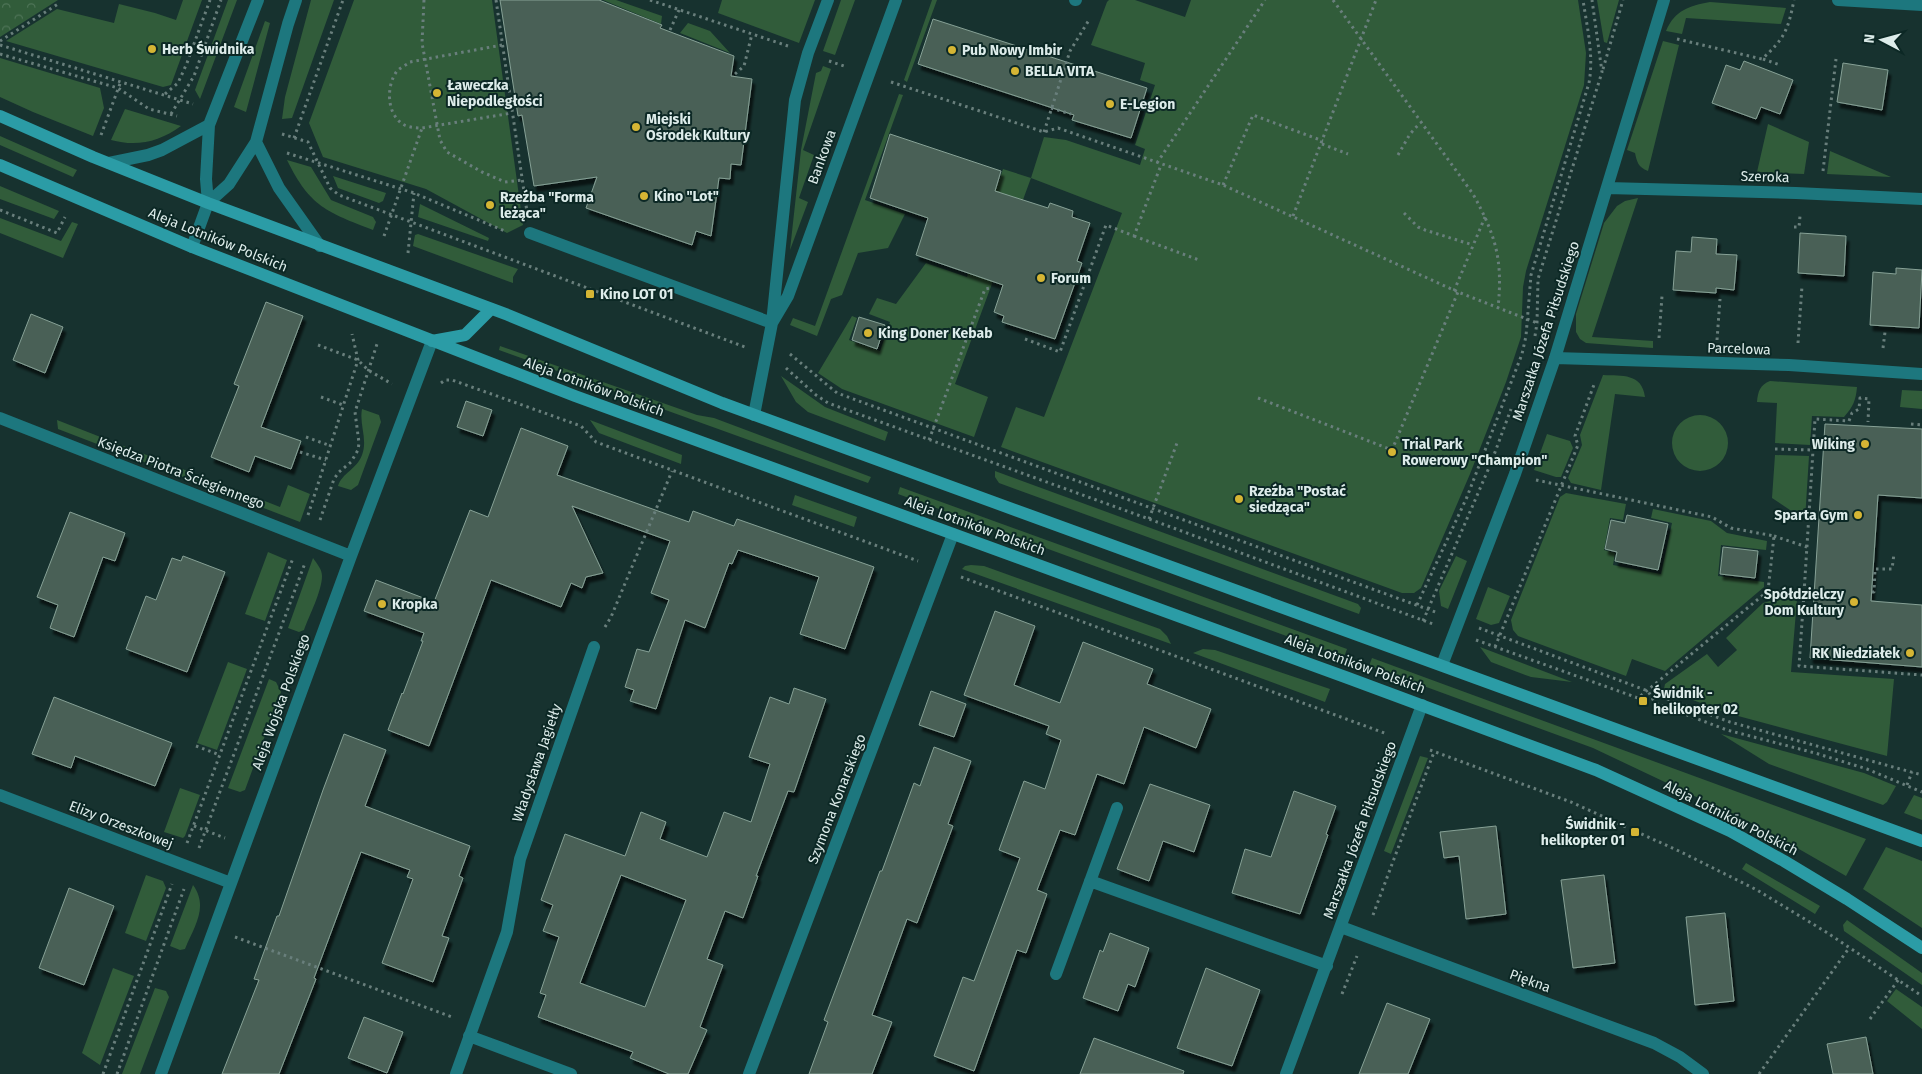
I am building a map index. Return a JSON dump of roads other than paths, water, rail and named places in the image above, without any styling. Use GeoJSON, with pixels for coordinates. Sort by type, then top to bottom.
{"type":"FeatureCollection","features":[{"type":"Feature","properties":{"kind":"street"},"geometry":{"type":"LineString","coordinates":[[192,247],[208,203],[206,179],[209,125],[258,0]]}},
{"type":"Feature","properties":{"kind":"street"},"geometry":{"type":"LineString","coordinates":[[208,203],[229,184],[256,142],[296,0]]}},
{"type":"Feature","properties":{"kind":"street","name":"Bankowa"},"geometry":{"type":"LineString","coordinates":[[754,415],[772,323],[795,100],[808,53],[828,0]]}},
{"type":"Feature","properties":{"kind":"street","name":"Bankowa"},"geometry":{"type":"LineString","coordinates":[[772,323],[788,296],[896,0]]}},
{"type":"Feature","properties":{"kind":"street","name":"Marszałka Józefa Piłsudskiego"},"geometry":{"type":"LineString","coordinates":[[1442,665],[1515,474],[1555,358],[1664,0]]}},
{"type":"Feature","properties":{"kind":"street"},"geometry":{"type":"LineString","coordinates":[[1838,0],[1922,5]]}},
{"type":"Feature","properties":{"kind":"street","name":"Aleja Lotników Polskich"},"geometry":{"type":"LineString","coordinates":[[0,116],[109,164],[320,246],[491,309],[754,415],[1922,841]]}},
{"type":"Feature","properties":{"kind":"street"},"geometry":{"type":"LineString","coordinates":[[109,164],[162,150],[209,125]]}},
{"type":"Feature","properties":{"kind":"street"},"geometry":{"type":"LineString","coordinates":[[256,142],[279,188],[320,246]]}},
{"type":"Feature","properties":{"kind":"street","name":"Aleja Lotników Polskich"},"geometry":{"type":"LineString","coordinates":[[0,165],[192,247],[575,396],[1596,770],[1709,821],[1784,861],[1922,948]]}},
{"type":"Feature","properties":{"kind":"street","name":"Szeroka"},"geometry":{"type":"LineString","coordinates":[[1607,188],[1796,193],[1922,199]]}},
{"type":"Feature","properties":{"kind":"street"},"geometry":{"type":"LineString","coordinates":[[530,233],[772,323]]}},
{"type":"Feature","properties":{"kind":"street"},"geometry":{"type":"LineString","coordinates":[[432,341],[465,335],[491,309]]}},
{"type":"Feature","properties":{"kind":"street","name":"Aleja Wojska Polskiego"},"geometry":{"type":"LineString","coordinates":[[161,1074],[432,341]]}},
{"type":"Feature","properties":{"kind":"street","name":"Parcelowa"},"geometry":{"type":"LineString","coordinates":[[1555,358],[1797,366],[1922,374]]}},
{"type":"Feature","properties":{"kind":"street","name":"Księdza Piotra Ściegiennego"},"geometry":{"type":"LineString","coordinates":[[0,418],[351,556]]}},
{"type":"Feature","properties":{"kind":"street","name":"Szymona Konarskiego"},"geometry":{"type":"LineString","coordinates":[[749,1074],[953,534]]}},
{"type":"Feature","properties":{"kind":"street","name":"Władysława Jagiełły"},"geometry":{"type":"LineString","coordinates":[[456,1074],[507,932],[520,859],[594,647]]}},
{"type":"Feature","properties":{"kind":"street","name":"Marszałka Józefa Piłsudskiego"},"geometry":{"type":"LineString","coordinates":[[1286,1074],[1422,705]]}},
{"type":"Feature","properties":{"kind":"street","name":"Elizy Orzeszkowej"},"geometry":{"type":"LineString","coordinates":[[0,795],[231,883]]}},
{"type":"Feature","properties":{"kind":"street"},"geometry":{"type":"LineString","coordinates":[[1056,974],[1118,808]]}},
{"type":"Feature","properties":{"kind":"street"},"geometry":{"type":"LineString","coordinates":[[1090,881],[1327,966]]}},
{"type":"Feature","properties":{"kind":"street","name":"Piękna"},"geometry":{"type":"LineString","coordinates":[[1341,927],[1654,1043],[1680,1057],[1703,1074]]}},
{"type":"Feature","properties":{"kind":"street"},"geometry":{"type":"LineString","coordinates":[[471,1030],[571,1074]]}},
{"type":"Feature","properties":{"kind":"place","name":"Herb Świdnika"},"geometry":{"type":"Point","coordinates":[152,49]}},
{"type":"Feature","properties":{"kind":"place","name":"Pub Nowy Imbir"},"geometry":{"type":"Point","coordinates":[952,50]}},
{"type":"Feature","properties":{"kind":"place","name":"BELLA VITA"},"geometry":{"type":"Point","coordinates":[1015,71]}},
{"type":"Feature","properties":{"kind":"place","name":"Ławeczka Niepodległości"},"geometry":{"type":"Point","coordinates":[437,93]}},
{"type":"Feature","properties":{"kind":"place","name":"E-Legion"},"geometry":{"type":"Point","coordinates":[1110,104]}},
{"type":"Feature","properties":{"kind":"place","name":"Miejski Ośrodek Kultury"},"geometry":{"type":"Point","coordinates":[636,127]}},
{"type":"Feature","properties":{"kind":"place","name":"Kino \"Lot\""},"geometry":{"type":"Point","coordinates":[644,196]}},
{"type":"Feature","properties":{"kind":"place","name":"Rzeźba \"Forma leżąca\""},"geometry":{"type":"Point","coordinates":[490,205]}},
{"type":"Feature","properties":{"kind":"place","name":"Forum"},"geometry":{"type":"Point","coordinates":[1041,278]}},
{"type":"Feature","properties":{"kind":"place","name":"Kino LOT 01"},"geometry":{"type":"Point","coordinates":[590,294]}},
{"type":"Feature","properties":{"kind":"place","name":"King Doner Kebab"},"geometry":{"type":"Point","coordinates":[868,333]}},
{"type":"Feature","properties":{"kind":"place","name":"Wiking"},"geometry":{"type":"Point","coordinates":[1865,444]}},
{"type":"Feature","properties":{"kind":"place","name":"Trial Park Rowerowy \"Champion\""},"geometry":{"type":"Point","coordinates":[1392,452]}},
{"type":"Feature","properties":{"kind":"place","name":"Rzeźba \"Postać siedząca\""},"geometry":{"type":"Point","coordinates":[1239,499]}},
{"type":"Feature","properties":{"kind":"place","name":"Sparta Gym"},"geometry":{"type":"Point","coordinates":[1858,515]}},
{"type":"Feature","properties":{"kind":"place","name":"Spółdzielczy Dom Kultury"},"geometry":{"type":"Point","coordinates":[1854,602]}},
{"type":"Feature","properties":{"kind":"place","name":"Kropka"},"geometry":{"type":"Point","coordinates":[382,604]}},
{"type":"Feature","properties":{"kind":"place","name":"RK Niedziałek"},"geometry":{"type":"Point","coordinates":[1910,653]}},
{"type":"Feature","properties":{"kind":"place","name":"Świdnik - helikopter 02"},"geometry":{"type":"Point","coordinates":[1643,701]}},
{"type":"Feature","properties":{"kind":"place","name":"Świdnik - helikopter 01"},"geometry":{"type":"Point","coordinates":[1635,832]}}]}
